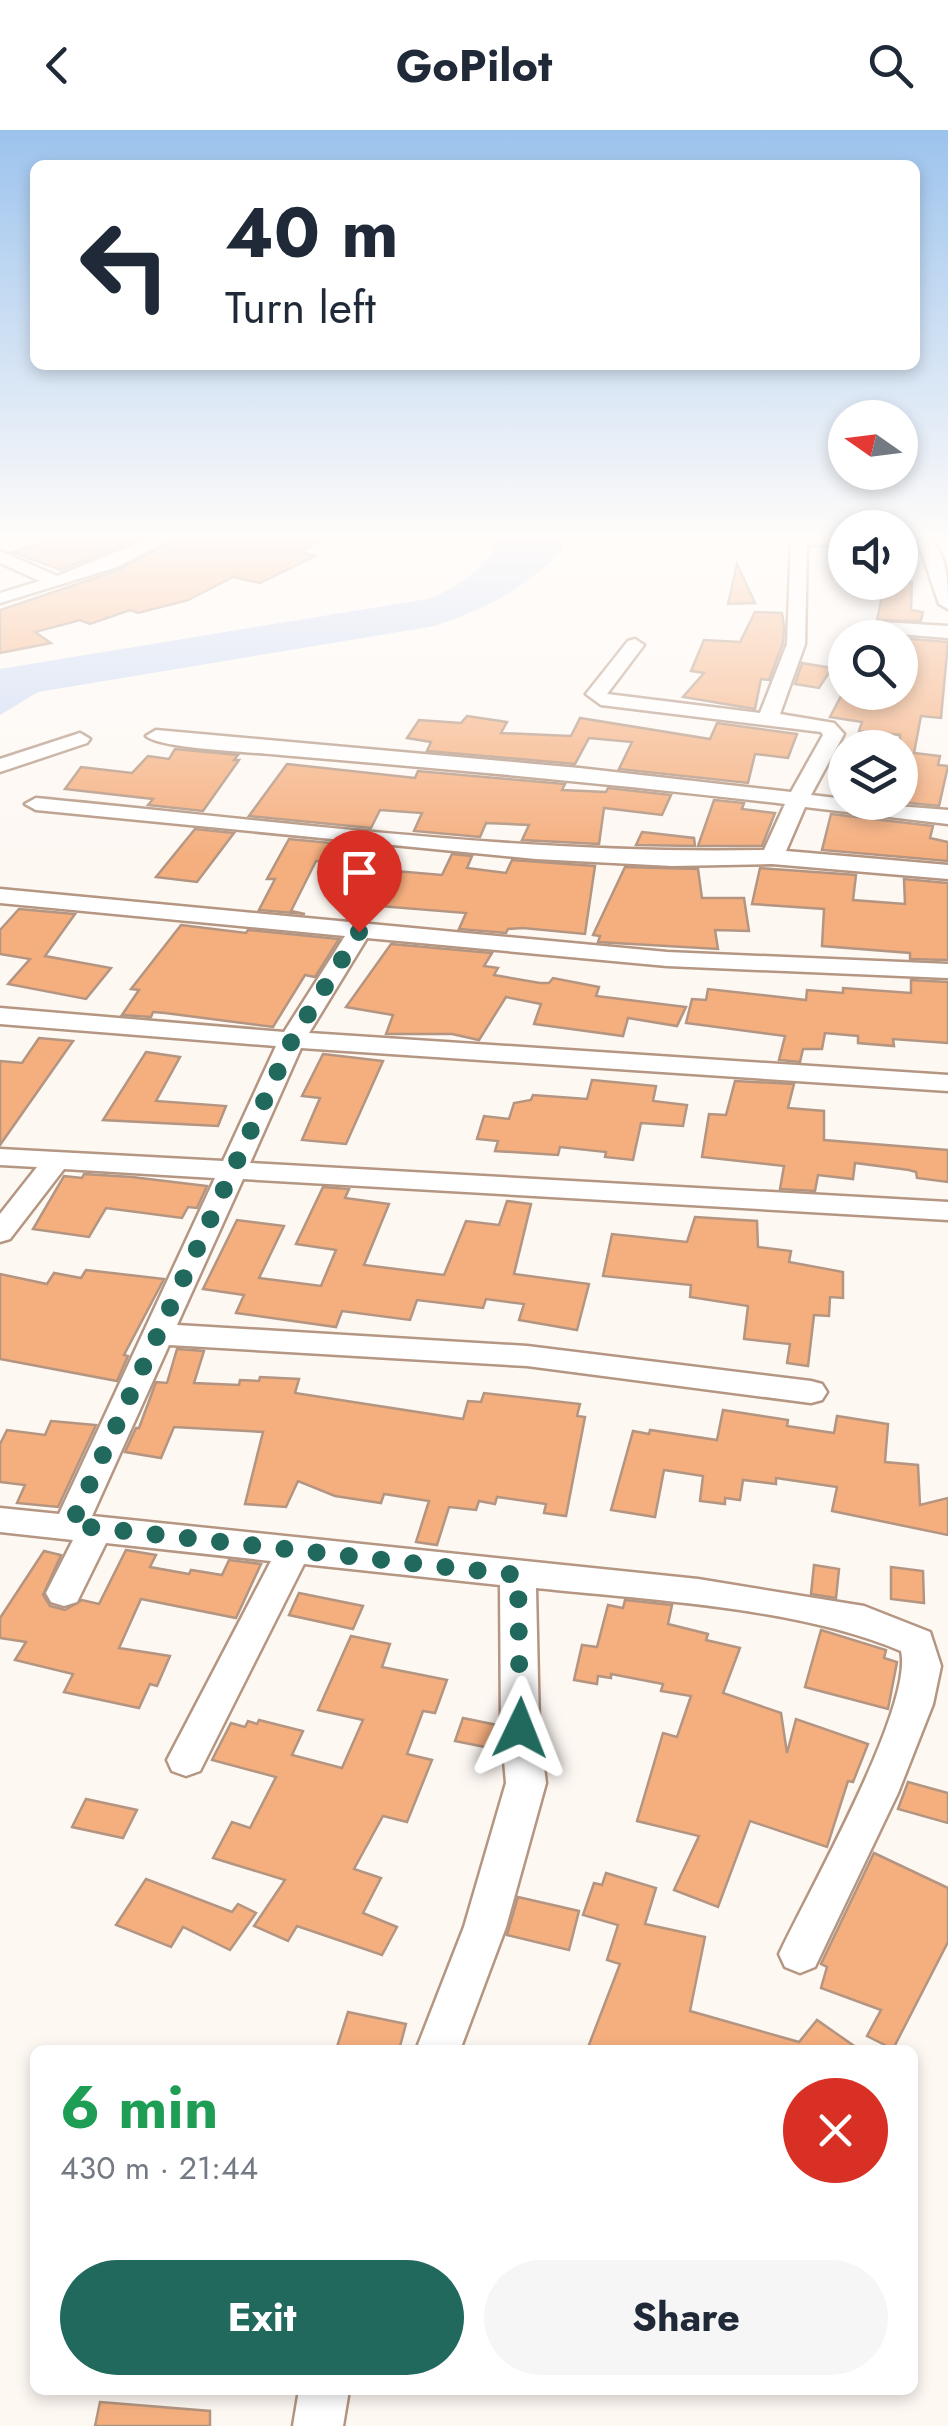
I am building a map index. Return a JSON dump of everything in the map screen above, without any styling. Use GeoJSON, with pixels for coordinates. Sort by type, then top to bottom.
{"type":"FeatureCollection","features":[{"type":"Feature","properties":{"kind":"street"},"geometry":{"type":"LineString","coordinates":[[772,721],[769,715],[796,641]]}},
{"type":"Feature","properties":{"kind":"street"},"geometry":{"type":"LineString","coordinates":[[634,645],[596,694],[601,699],[827,728],[834,734],[772,857]]}},
{"type":"Feature","properties":{"kind":"street"},"geometry":{"type":"LineString","coordinates":[[156,736],[262,750],[345,752],[530,769],[948,817]]}},
{"type":"Feature","properties":{"kind":"street"},"geometry":{"type":"LineString","coordinates":[[0,766],[80,739]]}},
{"type":"Feature","properties":{"kind":"street"},"geometry":{"type":"LineString","coordinates":[[36,804],[536,852],[694,859],[772,857],[948,872]]}},
{"type":"Feature","properties":{"kind":"street"},"geometry":{"type":"LineString","coordinates":[[0,896],[667,959],[948,971]]}},
{"type":"Feature","properties":{"kind":"street"},"geometry":{"type":"LineString","coordinates":[[64,1593],[84,1526],[156,1334],[292,1040],[359,932]]}},
{"type":"Feature","properties":{"kind":"street"},"geometry":{"type":"LineString","coordinates":[[0,1016],[292,1040],[948,1083]]}},
{"type":"Feature","properties":{"kind":"street"},"geometry":{"type":"LineString","coordinates":[[0,1157],[948,1211]]}},
{"type":"Feature","properties":{"kind":"street"},"geometry":{"type":"LineString","coordinates":[[0,1233],[57,1160]]}},
{"type":"Feature","properties":{"kind":"street"},"geometry":{"type":"LineString","coordinates":[[156,1334],[527,1356],[811,1392]]}},
{"type":"Feature","properties":{"kind":"street"},"geometry":{"type":"LineString","coordinates":[[0,1520],[698,1592],[864,1620],[916,1642],[923,1666],[914,1704],[878,1792],[800,1954]]}},
{"type":"Feature","properties":{"kind":"street"},"geometry":{"type":"LineString","coordinates":[[186,1760],[294,1549]]}},
{"type":"Feature","properties":{"kind":"street"},"geometry":{"type":"LineString","coordinates":[[440,2045],[491,1911],[526,1783],[520,1728],[518,1575]]}},
{"type":"Feature","properties":{"kind":"street"},"geometry":{"type":"LineString","coordinates":[[318,2426],[323,2395]]}},
{"type":"Feature","properties":{"kind":"water"},"geometry":{"type":"Polygon","coordinates":[[[170,641],[343,641],[38,692],[0,715],[0,669],[170,641]]]}},
{"type":"Feature","properties":{"kind":"building"},"geometry":{"type":"Polygon","coordinates":[[[0,641],[51,643],[0,653],[0,641]]]}},
{"type":"Feature","properties":{"kind":"building"},"geometry":{"type":"Polygon","coordinates":[[[704,641],[783,641],[769,680],[761,679],[755,709],[683,697],[704,673],[691,671],[704,641]]]}},
{"type":"Feature","properties":{"kind":"building"},"geometry":{"type":"Polygon","coordinates":[[[918,641],[948,642],[941,718],[921,716],[918,732],[859,730],[862,722],[830,717],[834,710],[918,710],[918,641]]]}},
{"type":"Feature","properties":{"kind":"building"},"geometry":{"type":"Polygon","coordinates":[[[802,663],[828,667],[819,688],[795,684],[802,663]]]}},
{"type":"Feature","properties":{"kind":"building"},"geometry":{"type":"Polygon","coordinates":[[[467,716],[507,722],[501,733],[571,736],[580,718],[710,739],[717,723],[797,734],[788,758],[755,754],[748,783],[619,769],[632,742],[589,738],[575,764],[427,751],[431,742],[407,738],[419,720],[461,723],[467,716]]]}},
{"type":"Feature","properties":{"kind":"building"},"geometry":{"type":"Polygon","coordinates":[[[175,749],[238,755],[234,760],[239,760],[203,811],[148,805],[153,799],[65,789],[81,767],[132,773],[148,756],[169,759],[175,749]]]}},
{"type":"Feature","properties":{"kind":"building"},"geometry":{"type":"Polygon","coordinates":[[[918,753],[940,756],[938,765],[948,766],[939,806],[918,804],[918,753]]]}},
{"type":"Feature","properties":{"kind":"building"},"geometry":{"type":"Polygon","coordinates":[[[287,764],[415,778],[418,771],[565,784],[562,790],[606,792],[608,788],[671,795],[662,815],[604,808],[599,844],[522,840],[529,825],[486,823],[480,837],[414,831],[422,813],[380,810],[371,828],[249,816],[287,764]]]}},
{"type":"Feature","properties":{"kind":"building"},"geometry":{"type":"Polygon","coordinates":[[[714,800],[744,803],[742,809],[775,813],[762,846],[698,846],[714,800]]]}},
{"type":"Feature","properties":{"kind":"building"},"geometry":{"type":"Polygon","coordinates":[[[830,820],[882,820],[933,826],[930,838],[948,842],[948,861],[822,850],[830,820]]]}},
{"type":"Feature","properties":{"kind":"building"},"geometry":{"type":"Polygon","coordinates":[[[195,829],[234,833],[197,882],[156,877],[195,829]]]}},
{"type":"Feature","properties":{"kind":"building"},"geometry":{"type":"Polygon","coordinates":[[[642,832],[694,838],[695,846],[636,845],[642,832]]]}},
{"type":"Feature","properties":{"kind":"building"},"geometry":{"type":"Polygon","coordinates":[[[289,839],[363,846],[355,865],[316,861],[291,911],[305,914],[259,910],[275,879],[267,879],[289,839]]]}},
{"type":"Feature","properties":{"kind":"building"},"geometry":{"type":"Polygon","coordinates":[[[452,854],[472,856],[467,868],[506,873],[512,860],[595,866],[585,934],[523,928],[508,929],[506,933],[459,929],[466,913],[366,905],[384,870],[442,875],[452,854]]]}},
{"type":"Feature","properties":{"kind":"building"},"geometry":{"type":"Polygon","coordinates":[[[625,867],[698,869],[702,898],[744,898],[749,931],[715,930],[718,949],[598,942],[600,936],[593,935],[625,867]]]}},
{"type":"Feature","properties":{"kind":"building"},"geometry":{"type":"Polygon","coordinates":[[[760,868],[856,875],[853,900],[905,904],[904,879],[948,883],[948,960],[910,959],[910,953],[822,946],[824,909],[752,904],[760,868]]]}},
{"type":"Feature","properties":{"kind":"building"},"geometry":{"type":"Polygon","coordinates":[[[19,909],[75,914],[45,956],[111,968],[86,999],[8,984],[30,959],[0,954],[0,930],[19,909]]]}},
{"type":"Feature","properties":{"kind":"building"},"geometry":{"type":"Polygon","coordinates":[[[181,925],[339,939],[315,977],[305,975],[273,1027],[153,1012],[151,1017],[122,1015],[139,990],[131,989],[181,925]]]}},
{"type":"Feature","properties":{"kind":"building"},"geometry":{"type":"Polygon","coordinates":[[[391,944],[492,953],[484,966],[498,968],[494,975],[540,983],[549,983],[553,978],[599,987],[596,996],[686,1007],[677,1026],[628,1018],[623,1036],[534,1024],[541,1004],[506,997],[479,1040],[452,1034],[386,1034],[393,1015],[346,1007],[391,944]]]}},
{"type":"Feature","properties":{"kind":"building"},"geometry":{"type":"Polygon","coordinates":[[[911,980],[948,982],[948,1043],[893,1039],[894,1046],[858,1043],[858,1036],[825,1033],[822,1049],[803,1049],[800,1062],[779,1060],[785,1036],[686,1023],[692,999],[706,1000],[708,989],[806,1000],[807,990],[843,993],[843,988],[911,993],[911,980]]]}},
{"type":"Feature","properties":{"kind":"building"},"geometry":{"type":"Polygon","coordinates":[[[39,1038],[73,1041],[0,1145],[0,1061],[22,1063],[39,1038]]]}},
{"type":"Feature","properties":{"kind":"building"},"geometry":{"type":"Polygon","coordinates":[[[146,1052],[180,1057],[156,1101],[226,1106],[218,1126],[103,1120],[146,1052]]]}},
{"type":"Feature","properties":{"kind":"building"},"geometry":{"type":"Polygon","coordinates":[[[323,1054],[383,1061],[346,1144],[302,1140],[320,1098],[302,1096],[323,1054]]]}},
{"type":"Feature","properties":{"kind":"building"},"geometry":{"type":"Polygon","coordinates":[[[592,1080],[656,1086],[653,1101],[687,1105],[683,1126],[641,1123],[633,1160],[605,1157],[606,1152],[560,1147],[558,1155],[495,1151],[498,1141],[477,1139],[484,1116],[509,1119],[514,1103],[531,1100],[533,1095],[587,1099],[592,1080]]]}},
{"type":"Feature","properties":{"kind":"building"},"geometry":{"type":"Polygon","coordinates":[[[735,1081],[794,1084],[788,1108],[824,1111],[824,1140],[948,1150],[948,1182],[917,1178],[916,1172],[909,1170],[855,1163],[853,1179],[818,1175],[815,1191],[780,1189],[784,1166],[702,1157],[709,1114],[726,1115],[735,1081]]]}},
{"type":"Feature","properties":{"kind":"building"},"geometry":{"type":"Polygon","coordinates":[[[84,1174],[207,1186],[197,1208],[188,1207],[182,1218],[106,1208],[89,1237],[33,1229],[64,1176],[82,1178],[84,1174]]]}},
{"type":"Feature","properties":{"kind":"building"},"geometry":{"type":"Polygon","coordinates":[[[323,1187],[349,1189],[345,1198],[389,1204],[364,1265],[444,1275],[466,1221],[499,1225],[507,1201],[531,1204],[514,1274],[589,1284],[577,1330],[519,1320],[524,1304],[486,1299],[483,1308],[417,1300],[410,1320],[342,1311],[336,1327],[236,1313],[244,1295],[203,1289],[237,1220],[284,1226],[259,1278],[321,1286],[336,1250],[296,1244],[323,1187]]]}},
{"type":"Feature","properties":{"kind":"building"},"geometry":{"type":"Polygon","coordinates":[[[695,1217],[757,1221],[758,1247],[791,1251],[789,1262],[843,1272],[843,1298],[830,1297],[829,1316],[814,1315],[808,1366],[787,1363],[790,1344],[744,1339],[748,1306],[690,1297],[691,1285],[603,1276],[612,1234],[687,1242],[695,1217]]]}},
{"type":"Feature","properties":{"kind":"building"},"geometry":{"type":"Polygon","coordinates":[[[86,1270],[164,1279],[124,1355],[128,1356],[117,1381],[0,1359],[0,1274],[47,1284],[54,1273],[81,1278],[86,1270]]]}},
{"type":"Feature","properties":{"kind":"building"},"geometry":{"type":"Polygon","coordinates":[[[177,1349],[204,1351],[194,1383],[239,1385],[240,1380],[259,1381],[260,1377],[299,1379],[295,1393],[463,1419],[468,1401],[481,1402],[484,1393],[580,1404],[577,1416],[585,1417],[566,1516],[544,1513],[546,1504],[497,1497],[495,1504],[479,1501],[476,1510],[449,1507],[437,1545],[416,1542],[429,1501],[384,1494],[381,1503],[335,1496],[298,1481],[286,1507],[245,1504],[263,1432],[174,1427],[161,1458],[125,1452],[139,1428],[156,1382],[167,1383],[177,1349]]]}},
{"type":"Feature","properties":{"kind":"building"},"geometry":{"type":"Polygon","coordinates":[[[723,1410],[788,1420],[787,1426],[834,1433],[837,1416],[888,1424],[885,1462],[918,1465],[920,1505],[948,1498],[948,1535],[832,1511],[837,1487],[776,1478],[776,1484],[743,1480],[740,1500],[725,1498],[725,1504],[700,1501],[703,1476],[664,1470],[655,1517],[611,1510],[633,1431],[717,1440],[723,1410]]]}},
{"type":"Feature","properties":{"kind":"building"},"geometry":{"type":"Polygon","coordinates":[[[51,1421],[96,1425],[58,1507],[17,1503],[25,1485],[0,1482],[0,1444],[7,1430],[45,1435],[51,1421]]]}},
{"type":"Feature","properties":{"kind":"building"},"geometry":{"type":"Polygon","coordinates":[[[126,1550],[156,1555],[150,1567],[189,1574],[191,1570],[222,1575],[229,1560],[261,1564],[236,1618],[141,1599],[119,1648],[170,1656],[157,1686],[150,1684],[139,1708],[64,1692],[73,1674],[15,1660],[26,1642],[0,1638],[0,1618],[44,1551],[61,1555],[43,1595],[50,1606],[65,1610],[82,1600],[99,1604],[126,1550]]]}},
{"type":"Feature","properties":{"kind":"building"},"geometry":{"type":"Polygon","coordinates":[[[814,1565],[839,1569],[836,1598],[811,1594],[814,1565]]]}},
{"type":"Feature","properties":{"kind":"building"},"geometry":{"type":"Polygon","coordinates":[[[891,1567],[923,1571],[924,1603],[891,1599],[891,1567]]]}},
{"type":"Feature","properties":{"kind":"building"},"geometry":{"type":"Polygon","coordinates":[[[299,1593],[363,1606],[353,1629],[289,1615],[299,1593]]]}},
{"type":"Feature","properties":{"kind":"building"},"geometry":{"type":"Polygon","coordinates":[[[625,1600],[672,1605],[668,1624],[708,1634],[706,1640],[740,1648],[723,1693],[781,1713],[787,1753],[796,1719],[868,1744],[853,1782],[848,1781],[827,1847],[750,1821],[718,1907],[674,1890],[699,1836],[637,1821],[663,1733],[677,1737],[691,1696],[661,1691],[663,1684],[611,1674],[611,1678],[598,1676],[597,1684],[574,1680],[582,1645],[597,1647],[608,1605],[623,1608],[625,1600]]]}},
{"type":"Feature","properties":{"kind":"building"},"geometry":{"type":"Polygon","coordinates":[[[821,1630],[886,1650],[884,1658],[897,1662],[888,1709],[805,1687],[821,1630]]]}},
{"type":"Feature","properties":{"kind":"building"},"geometry":{"type":"Polygon","coordinates":[[[351,1636],[390,1644],[382,1667],[447,1680],[435,1713],[423,1711],[407,1754],[432,1760],[407,1822],[383,1816],[354,1869],[381,1878],[363,1913],[397,1927],[382,1955],[297,1926],[288,1941],[254,1926],[285,1880],[213,1858],[232,1822],[250,1828],[276,1777],[212,1760],[231,1723],[245,1727],[248,1721],[257,1724],[259,1720],[303,1731],[292,1755],[342,1768],[363,1720],[318,1710],[351,1636]]]}},
{"type":"Feature","properties":{"kind":"building"},"geometry":{"type":"Polygon","coordinates":[[[463,1718],[497,1725],[490,1748],[455,1741],[463,1718]]]}},
{"type":"Feature","properties":{"kind":"building"},"geometry":{"type":"Polygon","coordinates":[[[908,1782],[948,1793],[948,1823],[898,1809],[908,1782]]]}},
{"type":"Feature","properties":{"kind":"building"},"geometry":{"type":"Polygon","coordinates":[[[86,1799],[137,1810],[123,1838],[72,1827],[86,1799]]]}},
{"type":"Feature","properties":{"kind":"building"},"geometry":{"type":"Polygon","coordinates":[[[874,1853],[948,1888],[948,1942],[895,2045],[885,2045],[867,2036],[881,2010],[821,1988],[827,1967],[821,1964],[874,1853]]]}},
{"type":"Feature","properties":{"kind":"building"},"geometry":{"type":"Polygon","coordinates":[[[606,1873],[656,1888],[645,1924],[705,1937],[690,2011],[799,2042],[817,2020],[853,2045],[589,2045],[620,1964],[607,1960],[618,1925],[583,1915],[594,1883],[602,1885],[606,1873]]]}},
{"type":"Feature","properties":{"kind":"building"},"geometry":{"type":"Polygon","coordinates":[[[146,1879],[232,1912],[238,1904],[256,1913],[230,1950],[183,1927],[171,1947],[116,1925],[146,1879]]]}},
{"type":"Feature","properties":{"kind":"building"},"geometry":{"type":"Polygon","coordinates":[[[518,1897],[579,1911],[569,1950],[507,1935],[518,1897]]]}},
{"type":"Feature","properties":{"kind":"building"},"geometry":{"type":"Polygon","coordinates":[[[348,2012],[406,2024],[400,2045],[338,2045],[348,2012]]]}},
{"type":"Feature","properties":{"kind":"building"},"geometry":{"type":"Polygon","coordinates":[[[100,2402],[210,2411],[210,2426],[95,2426],[100,2402]]]}},
{"type":"Feature","properties":{"kind":"route"},"geometry":{"type":"LineString","coordinates":[[359,932],[292,1040],[71,1525],[518,1575],[520,1728]]}}]}
